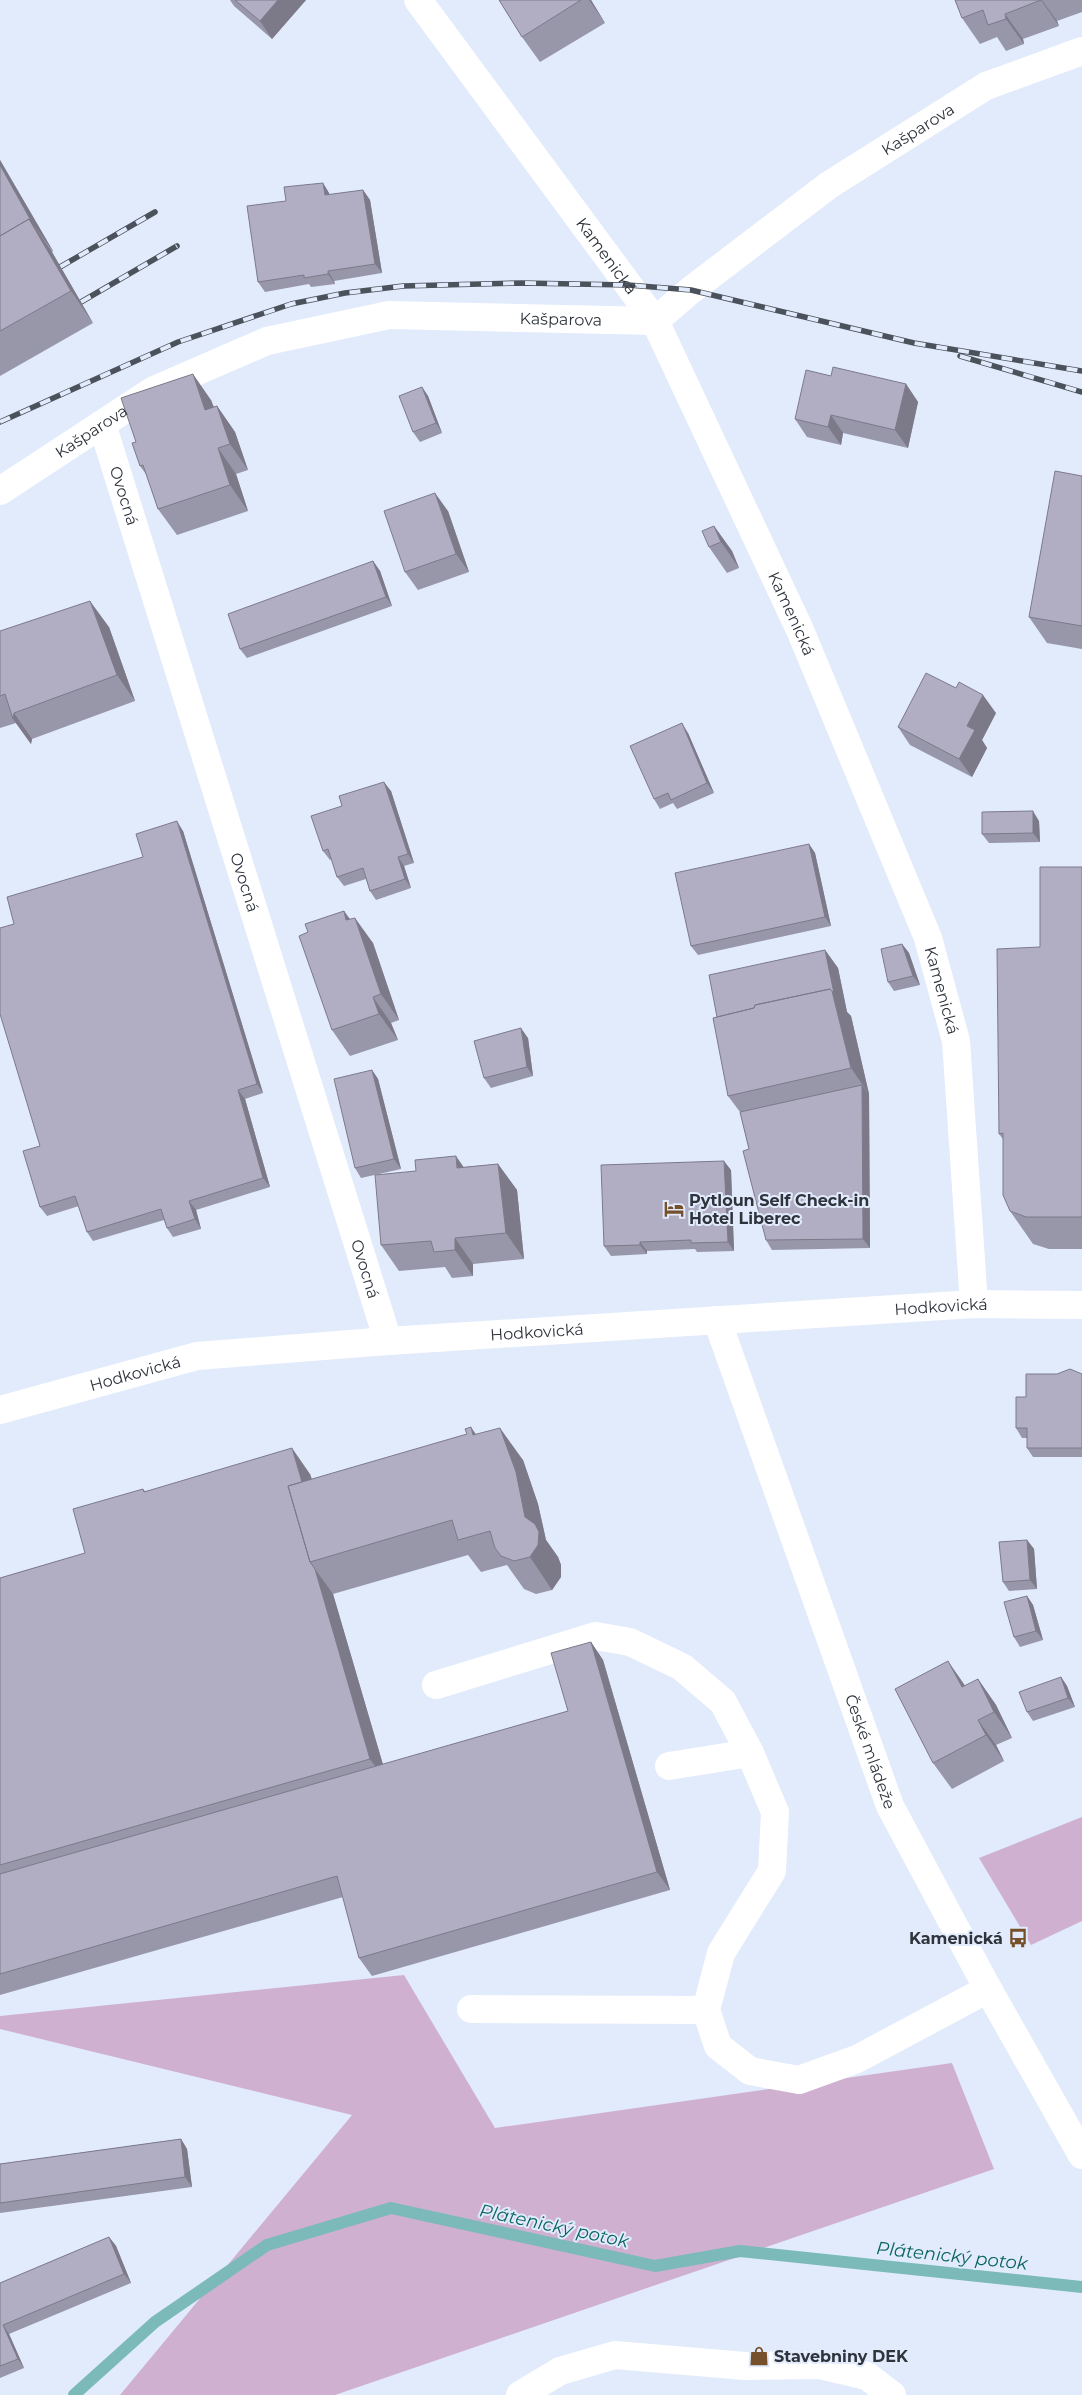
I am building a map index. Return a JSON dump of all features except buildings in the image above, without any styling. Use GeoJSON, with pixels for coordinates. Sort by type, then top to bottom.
{"type":"FeatureCollection","features":[{"type":"Feature","properties":{"kind":"street","name":"Kamenická"},"geometry":{"type":"LineString","coordinates":[[418,0],[655,321],[800,630],[928,938],[956,1041],[974,1304]]}},
{"type":"Feature","properties":{"kind":"street","name":"Kašparova"},"geometry":{"type":"LineString","coordinates":[[0,491],[154,390],[267,341],[389,315],[655,321],[691,290],[830,185],[986,86],[1082,51]]}},
{"type":"Feature","properties":{"kind":"street","name":"Ovocná"},"geometry":{"type":"LineString","coordinates":[[102,424],[388,1341]]}},
{"type":"Feature","properties":{"kind":"street","name":"Hodkovická"},"geometry":{"type":"LineString","coordinates":[[0,1410],[196,1356],[388,1341],[974,1304],[1082,1305]]}},
{"type":"Feature","properties":{"kind":"street","name":"České mládeže"},"geometry":{"type":"LineString","coordinates":[[717,1320],[890,1806],[988,1989],[1082,2155]]}},
{"type":"Feature","properties":{"kind":"street"},"geometry":{"type":"LineString","coordinates":[[436,1685],[596,1636],[630,1642],[682,1667],[722,1702],[750,1753],[775,1812],[772,1871],[721,1953],[706,2010],[718,2046],[750,2071],[799,2080],[857,2059],[988,1989]]}},
{"type":"Feature","properties":{"kind":"street"},"geometry":{"type":"LineString","coordinates":[[669,1766],[750,1753]]}},
{"type":"Feature","properties":{"kind":"street"},"geometry":{"type":"LineString","coordinates":[[470,2009],[706,2010]]}},
{"type":"Feature","properties":{"kind":"street"},"geometry":{"type":"LineString","coordinates":[[520,2395],[560,2371],[615,2355],[745,2366],[820,2365],[867,2376],[892,2395]]}},
{"type":"Feature","properties":{"kind":"shaded area"},"geometry":{"type":"Polygon","coordinates":[[[1082,1817],[1082,1921],[1031,1945],[979,1858],[1082,1817]]]}},
{"type":"Feature","properties":{"kind":"shaded area"},"geometry":{"type":"Polygon","coordinates":[[[404,1975],[495,2128],[952,2063],[994,2169],[335,2395],[120,2395],[352,2115],[0,2029],[0,2016],[404,1975]]]}},
{"type":"Feature","properties":{"kind":"waterway","name":"Plátenický potok"},"geometry":{"type":"LineString","coordinates":[[74,2395],[155,2322],[267,2245],[391,2208],[655,2266],[740,2251],[1082,2287]]}},
{"type":"Feature","properties":{"kind":"railway"},"geometry":{"type":"LineString","coordinates":[[60,267],[155,212]]}},
{"type":"Feature","properties":{"kind":"railway"},"geometry":{"type":"LineString","coordinates":[[81,302],[177,246]]}},
{"type":"Feature","properties":{"kind":"railway"},"geometry":{"type":"LineString","coordinates":[[0,422],[178,342],[291,304],[345,293],[403,286],[522,283],[628,285],[691,290],[914,343],[1082,371]]}},
{"type":"Feature","properties":{"kind":"railway"},"geometry":{"type":"LineString","coordinates":[[960,356],[1082,392]]}},
{"type":"Feature","properties":{"kind":"place","name":"Pytloun Self Check-in Hotel Liberec"},"geometry":{"type":"Point","coordinates":[674,1209]}},
{"type":"Feature","properties":{"kind":"place","name":"Kamenická"},"geometry":{"type":"Point","coordinates":[1018,1938]}},
{"type":"Feature","properties":{"kind":"place","name":"Stavebniny DEK"},"geometry":{"type":"Point","coordinates":[759,2356]}}]}
